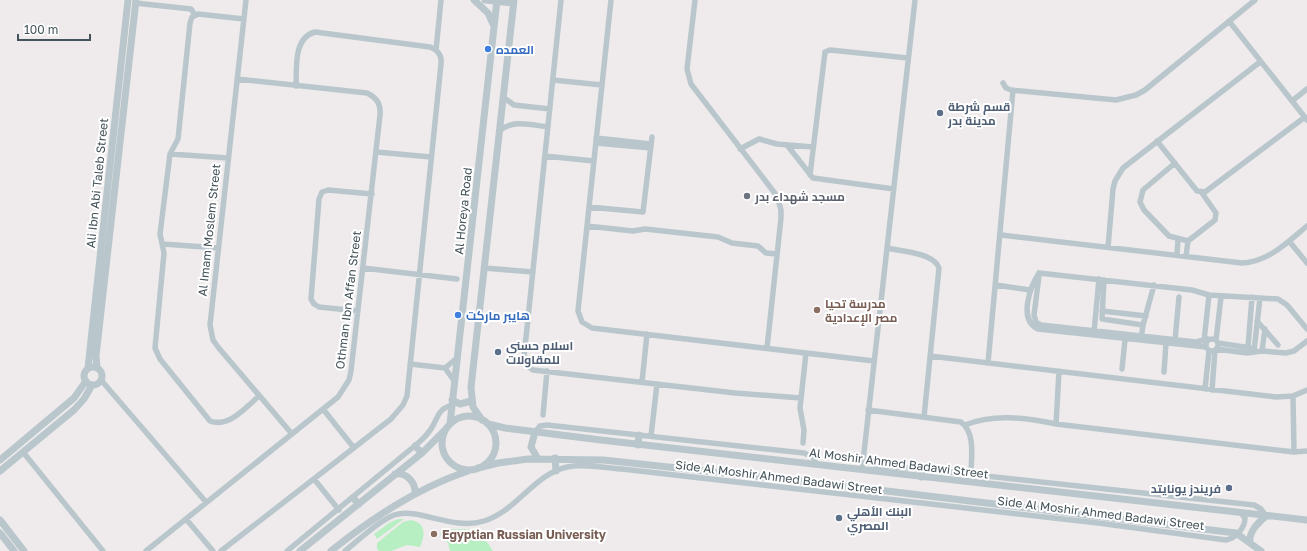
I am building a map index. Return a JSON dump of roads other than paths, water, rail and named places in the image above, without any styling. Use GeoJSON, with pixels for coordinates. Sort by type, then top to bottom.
{"type":"FeatureCollection","features":[{"type":"Feature","properties":{"kind":"street","name":"Al Imam Moslem Street"},"geometry":{"type":"LineString","coordinates":[[246,0],[210,333],[218,347],[292,434]]}},
{"type":"Feature","properties":{"kind":"street"},"geometry":{"type":"LineString","coordinates":[[221,551],[391,419],[403,405],[406,396],[410,364],[441,60],[436,50],[441,0]]}},
{"type":"Feature","properties":{"kind":"street"},"geometry":{"type":"LineString","coordinates":[[474,0],[488,13],[494,27]]}},
{"type":"Feature","properties":{"kind":"street"},"geometry":{"type":"LineString","coordinates":[[478,468],[489,461],[495,449],[495,436],[471,401],[470,387],[514,2],[485,0]]}},
{"type":"Feature","properties":{"kind":"street"},"geometry":{"type":"LineString","coordinates":[[561,0],[524,361],[526,365],[533,370],[735,393],[801,398]]}},
{"type":"Feature","properties":{"kind":"street"},"geometry":{"type":"LineString","coordinates":[[611,0],[578,311],[582,322],[592,328],[874,361]]}},
{"type":"Feature","properties":{"kind":"street"},"geometry":{"type":"LineString","coordinates":[[695,0],[688,77],[695,91],[777,196],[780,203],[781,218],[768,348]]}},
{"type":"Feature","properties":{"kind":"street"},"geometry":{"type":"LineString","coordinates":[[915,0],[868,410],[865,471],[881,466],[922,469],[1254,505],[1262,509],[1266,516],[1254,528],[1250,537],[1250,542]]}},
{"type":"Feature","properties":{"kind":"street"},"geometry":{"type":"LineString","coordinates":[[1003,83],[1006,88],[1013,90],[1105,100],[1126,98],[1145,90],[1255,0]]}},
{"type":"Feature","properties":{"kind":"street"},"geometry":{"type":"LineString","coordinates":[[133,1],[191,9],[195,15]]}},
{"type":"Feature","properties":{"kind":"street","name":"Ali Ibn Abi Taleb Street"},"geometry":{"type":"LineString","coordinates":[[97,368],[96,356],[110,206],[133,1]]}},
{"type":"Feature","properties":{"kind":"street","name":"Al Horeya Road"},"geometry":{"type":"LineString","coordinates":[[450,424],[497,1]]}},
{"type":"Feature","properties":{"kind":"street"},"geometry":{"type":"LineString","coordinates":[[244,19],[202,14],[195,15],[190,23],[178,139],[170,154],[160,234],[164,253],[155,348],[157,356],[210,421],[219,424],[227,421],[259,396]]}},
{"type":"Feature","properties":{"kind":"street"},"geometry":{"type":"LineString","coordinates":[[1202,193],[1207,191],[1306,119],[1229,21]]}},
{"type":"Feature","properties":{"kind":"street"},"geometry":{"type":"LineString","coordinates":[[296,86],[299,46],[306,36],[315,32],[430,47],[436,50]]}},
{"type":"Feature","properties":{"kind":"street"},"geometry":{"type":"LineString","coordinates":[[810,175],[824,54],[826,51],[908,58]]}},
{"type":"Feature","properties":{"kind":"street"},"geometry":{"type":"LineString","coordinates":[[1108,247],[1115,181],[1123,168],[1260,62]]}},
{"type":"Feature","properties":{"kind":"street","name":"Othman Ibn Affan Street"},"geometry":{"type":"LineString","coordinates":[[146,551],[338,397],[349,380],[381,109],[376,99],[367,93],[237,79]]}},
{"type":"Feature","properties":{"kind":"street"},"geometry":{"type":"LineString","coordinates":[[553,80],[602,85]]}},
{"type":"Feature","properties":{"kind":"street"},"geometry":{"type":"LineString","coordinates":[[1292,101],[1307,89]]}},
{"type":"Feature","properties":{"kind":"street"},"geometry":{"type":"LineString","coordinates":[[988,363],[1001,235],[1013,90]]}},
{"type":"Feature","properties":{"kind":"street"},"geometry":{"type":"LineString","coordinates":[[503,97],[514,105],[550,109]]}},
{"type":"Feature","properties":{"kind":"street"},"geometry":{"type":"LineString","coordinates":[[499,130],[509,124],[548,127]]}},
{"type":"Feature","properties":{"kind":"street"},"geometry":{"type":"LineString","coordinates":[[589,207],[643,212],[652,137]]}},
{"type":"Feature","properties":{"kind":"street"},"geometry":{"type":"LineString","coordinates":[[740,149],[759,139],[787,145],[813,147]]}},
{"type":"Feature","properties":{"kind":"street"},"geometry":{"type":"LineString","coordinates":[[596,141],[651,146]]}},
{"type":"Feature","properties":{"kind":"street"},"geometry":{"type":"LineString","coordinates":[[1157,141],[1197,191],[1202,193],[1214,208],[1216,217],[1211,224],[1188,241],[1178,240],[1169,236],[1144,210],[1140,198],[1143,190],[1175,164]]}},
{"type":"Feature","properties":{"kind":"street"},"geometry":{"type":"LineString","coordinates":[[787,145],[810,175],[815,178],[894,188]]}},
{"type":"Feature","properties":{"kind":"street"},"geometry":{"type":"LineString","coordinates":[[376,152],[431,157]]}},
{"type":"Feature","properties":{"kind":"street"},"geometry":{"type":"LineString","coordinates":[[170,154],[228,158]]}},
{"type":"Feature","properties":{"kind":"street"},"geometry":{"type":"LineString","coordinates":[[545,156],[594,161]]}},
{"type":"Feature","properties":{"kind":"street"},"geometry":{"type":"LineString","coordinates":[[358,311],[320,307],[314,304],[311,299],[319,199],[322,192],[328,190],[372,194]]}},
{"type":"Feature","properties":{"kind":"street","name":"Ali Ibn Abi Taleb Street"},"geometry":{"type":"LineString","coordinates":[[88,368],[110,206]]}},
{"type":"Feature","properties":{"kind":"street"},"geometry":{"type":"LineString","coordinates":[[587,226],[632,231],[646,229],[718,237],[732,243],[758,246],[766,253],[777,254]]}},
{"type":"Feature","properties":{"kind":"street"},"geometry":{"type":"LineString","coordinates":[[1001,235],[1249,262],[1268,256],[1307,226]]}},
{"type":"Feature","properties":{"kind":"street"},"geometry":{"type":"LineString","coordinates":[[1177,255],[1178,240]]}},
{"type":"Feature","properties":{"kind":"street"},"geometry":{"type":"LineString","coordinates":[[1186,256],[1188,241]]}},
{"type":"Feature","properties":{"kind":"street"},"geometry":{"type":"LineString","coordinates":[[1289,241],[1307,263]]}},
{"type":"Feature","properties":{"kind":"street"},"geometry":{"type":"LineString","coordinates":[[163,244],[218,248]]}},
{"type":"Feature","properties":{"kind":"street"},"geometry":{"type":"LineString","coordinates":[[887,248],[928,257],[938,264],[939,272],[924,417]]}},
{"type":"Feature","properties":{"kind":"street"},"geometry":{"type":"LineString","coordinates":[[363,268],[457,278]]}},
{"type":"Feature","properties":{"kind":"street"},"geometry":{"type":"LineString","coordinates":[[484,268],[533,272]]}},
{"type":"Feature","properties":{"kind":"street"},"geometry":{"type":"LineString","coordinates":[[1039,273],[1192,290],[1209,296],[1278,299],[1285,302],[1307,329]]}},
{"type":"Feature","properties":{"kind":"street"},"geometry":{"type":"LineString","coordinates":[[1039,273],[1030,290],[1027,315],[1029,323],[1041,327],[1125,340],[1206,340],[1213,347],[1247,353],[1254,351],[1289,353],[1307,341]]}},
{"type":"Feature","properties":{"kind":"street"},"geometry":{"type":"LineString","coordinates":[[1039,273],[1034,315],[1036,322],[1041,327],[1094,330],[1166,344],[1213,347],[1248,347],[1254,351]]}},
{"type":"Feature","properties":{"kind":"street"},"geometry":{"type":"LineString","coordinates":[[1102,279],[1102,319],[1143,325]]}},
{"type":"Feature","properties":{"kind":"street"},"geometry":{"type":"LineString","coordinates":[[1094,336],[1102,279]]}},
{"type":"Feature","properties":{"kind":"street"},"geometry":{"type":"LineString","coordinates":[[996,285],[1030,290]]}},
{"type":"Feature","properties":{"kind":"street"},"geometry":{"type":"LineString","coordinates":[[1141,339],[1143,325],[1154,285]]}},
{"type":"Feature","properties":{"kind":"street"},"geometry":{"type":"LineString","coordinates":[[1206,340],[1209,296]]}},
{"type":"Feature","properties":{"kind":"street"},"geometry":{"type":"LineString","coordinates":[[1204,389],[1213,347],[1221,296]]}},
{"type":"Feature","properties":{"kind":"street"},"geometry":{"type":"LineString","coordinates":[[1175,340],[1179,297]]}},
{"type":"Feature","properties":{"kind":"street"},"geometry":{"type":"LineString","coordinates":[[1248,347],[1252,298]]}},
{"type":"Feature","properties":{"kind":"street"},"geometry":{"type":"LineString","coordinates":[[1254,351],[1260,298]]}},
{"type":"Feature","properties":{"kind":"street"},"geometry":{"type":"LineString","coordinates":[[1102,311],[1146,316]]}},
{"type":"Feature","properties":{"kind":"street"},"geometry":{"type":"LineString","coordinates":[[1027,315],[1034,315]]}},
{"type":"Feature","properties":{"kind":"street"},"geometry":{"type":"LineString","coordinates":[[1257,321],[1278,345]]}},
{"type":"Feature","properties":{"kind":"street"},"geometry":{"type":"LineString","coordinates":[[1262,351],[1265,329]]}},
{"type":"Feature","properties":{"kind":"street"},"geometry":{"type":"LineString","coordinates":[[642,382],[647,334]]}},
{"type":"Feature","properties":{"kind":"street"},"geometry":{"type":"LineString","coordinates":[[1122,369],[1125,340]]}},
{"type":"Feature","properties":{"kind":"street"},"geometry":{"type":"LineString","coordinates":[[1164,372],[1166,344]]}},
{"type":"Feature","properties":{"kind":"street"},"geometry":{"type":"LineString","coordinates":[[1212,390],[1213,347]]}},
{"type":"Feature","properties":{"kind":"street"},"geometry":{"type":"LineString","coordinates":[[803,443],[804,430],[800,412],[806,353]]}},
{"type":"Feature","properties":{"kind":"street"},"geometry":{"type":"LineString","coordinates":[[930,356],[1276,397],[1293,396],[1307,390]]}},
{"type":"Feature","properties":{"kind":"street"},"geometry":{"type":"LineString","coordinates":[[410,364],[445,368],[457,358]]}},
{"type":"Feature","properties":{"kind":"street"},"geometry":{"type":"LineString","coordinates":[[88,368],[97,368],[102,373],[101,380],[96,384],[89,383],[84,374],[88,368]]}},
{"type":"Feature","properties":{"kind":"street"},"geometry":{"type":"LineString","coordinates":[[445,368],[455,382]]}},
{"type":"Feature","properties":{"kind":"street"},"geometry":{"type":"LineString","coordinates":[[543,415],[547,371]]}},
{"type":"Feature","properties":{"kind":"street"},"geometry":{"type":"LineString","coordinates":[[1056,424],[1059,371]]}},
{"type":"Feature","properties":{"kind":"street"},"geometry":{"type":"LineString","coordinates":[[101,380],[206,502]]}},
{"type":"Feature","properties":{"kind":"street"},"geometry":{"type":"LineString","coordinates":[[0,471],[78,407],[89,383]]}},
{"type":"Feature","properties":{"kind":"street"},"geometry":{"type":"LineString","coordinates":[[0,460],[74,398],[89,383]]}},
{"type":"Feature","properties":{"kind":"street"},"geometry":{"type":"LineString","coordinates":[[651,436],[657,384]]}},
{"type":"Feature","properties":{"kind":"street"},"geometry":{"type":"LineString","coordinates":[[1293,396],[1294,452]]}},
{"type":"Feature","properties":{"kind":"street"},"geometry":{"type":"LineString","coordinates":[[287,551],[354,498],[415,446],[427,435],[440,412],[446,407],[452,403],[463,404],[471,401]]}},
{"type":"Feature","properties":{"kind":"street"},"geometry":{"type":"LineString","coordinates":[[323,409],[354,448]]}},
{"type":"Feature","properties":{"kind":"street"},"geometry":{"type":"LineString","coordinates":[[868,410],[957,420],[965,425],[970,434],[971,474]]}},
{"type":"Feature","properties":{"kind":"street"},"geometry":{"type":"LineString","coordinates":[[300,551],[422,453],[450,424],[457,419],[467,416],[485,422]]}},
{"type":"Feature","properties":{"kind":"street"},"geometry":{"type":"LineString","coordinates":[[965,425],[981,420],[1027,418],[1056,424],[1294,452],[1307,450]]}},
{"type":"Feature","properties":{"kind":"street","name":"Al Moshir Ahmed Badawi Street"},"geometry":{"type":"LineString","coordinates":[[485,422],[535,432],[638,445],[1307,520]]}},
{"type":"Feature","properties":{"kind":"street","name":"Side Al Moshir Ahmed Badawi Street"},"geometry":{"type":"LineString","coordinates":[[535,432],[540,426],[547,425],[804,453],[813,457],[817,465]]}},
{"type":"Feature","properties":{"kind":"street"},"geometry":{"type":"LineString","coordinates":[[445,430],[442,442],[444,455],[458,468],[470,470]]}},
{"type":"Feature","properties":{"kind":"street"},"geometry":{"type":"LineString","coordinates":[[535,432],[531,447],[538,459]]}},
{"type":"Feature","properties":{"kind":"street"},"geometry":{"type":"LineString","coordinates":[[638,445],[639,435]]}},
{"type":"Feature","properties":{"kind":"street"},"geometry":{"type":"LineString","coordinates":[[415,446],[422,453]]}},
{"type":"Feature","properties":{"kind":"street"},"geometry":{"type":"LineString","coordinates":[[24,452],[103,551]]}},
{"type":"Feature","properties":{"kind":"street"},"geometry":{"type":"LineString","coordinates":[[555,458],[556,471]]}},
{"type":"Feature","properties":{"kind":"street"},"geometry":{"type":"LineString","coordinates":[[331,551],[377,516],[414,494],[447,478],[470,470],[508,461],[555,458],[573,462],[742,474],[1018,510],[1236,533],[1261,551]]}},
{"type":"Feature","properties":{"kind":"street"},"geometry":{"type":"LineString","coordinates":[[345,551],[381,523],[394,515],[408,513],[452,523],[483,521],[508,509],[544,478],[573,462]]}},
{"type":"Feature","properties":{"kind":"street"},"geometry":{"type":"LineString","coordinates":[[921,477],[922,469]]}},
{"type":"Feature","properties":{"kind":"street"},"geometry":{"type":"LineString","coordinates":[[396,474],[407,476],[414,486],[414,494]]}},
{"type":"Feature","properties":{"kind":"street"},"geometry":{"type":"LineString","coordinates":[[314,479],[339,510]]}},
{"type":"Feature","properties":{"kind":"street"},"geometry":{"type":"LineString","coordinates":[[354,498],[359,504]]}},
{"type":"Feature","properties":{"kind":"street"},"geometry":{"type":"LineString","coordinates":[[1236,533],[1244,525],[1245,518],[1241,513]]}},
{"type":"Feature","properties":{"kind":"street"},"geometry":{"type":"LineString","coordinates":[[377,516],[381,523]]}},
{"type":"Feature","properties":{"kind":"street"},"geometry":{"type":"LineString","coordinates":[[186,519],[213,551]]}},
{"type":"Feature","properties":{"kind":"street"},"geometry":{"type":"LineString","coordinates":[[0,520],[24,551]]}},
{"type":"Feature","properties":{"kind":"street"},"geometry":{"type":"LineString","coordinates":[[321,524],[327,529]]}},
{"type":"Feature","properties":{"kind":"street"},"geometry":{"type":"LineString","coordinates":[[0,534],[14,551]]}},
{"type":"Feature","properties":{"kind":"place","name":"العمده"},"geometry":{"type":"Point","coordinates":[488,49]}},
{"type":"Feature","properties":{"kind":"place","name":"قسم شرطة مدينة بدر"},"geometry":{"type":"Point","coordinates":[940,113]}},
{"type":"Feature","properties":{"kind":"place","name":"مسجد شهداء بدر"},"geometry":{"type":"Point","coordinates":[747,196]}},
{"type":"Feature","properties":{"kind":"place","name":"مدرسة تحيا مصر الإعدادية"},"geometry":{"type":"Point","coordinates":[817,310]}},
{"type":"Feature","properties":{"kind":"place","name":"هايبر ماركت"},"geometry":{"type":"Point","coordinates":[458,315]}},
{"type":"Feature","properties":{"kind":"place","name":"اسلام حسني للمقاولات"},"geometry":{"type":"Point","coordinates":[498,352]}},
{"type":"Feature","properties":{"kind":"place","name":"فريندز يونايتد"},"geometry":{"type":"Point","coordinates":[1229,488]}},
{"type":"Feature","properties":{"kind":"place","name":"البنك الأهلي المصري"},"geometry":{"type":"Point","coordinates":[839,518]}},
{"type":"Feature","properties":{"kind":"place","name":"Egyptian Russian University"},"geometry":{"type":"Point","coordinates":[434,534]}}]}
